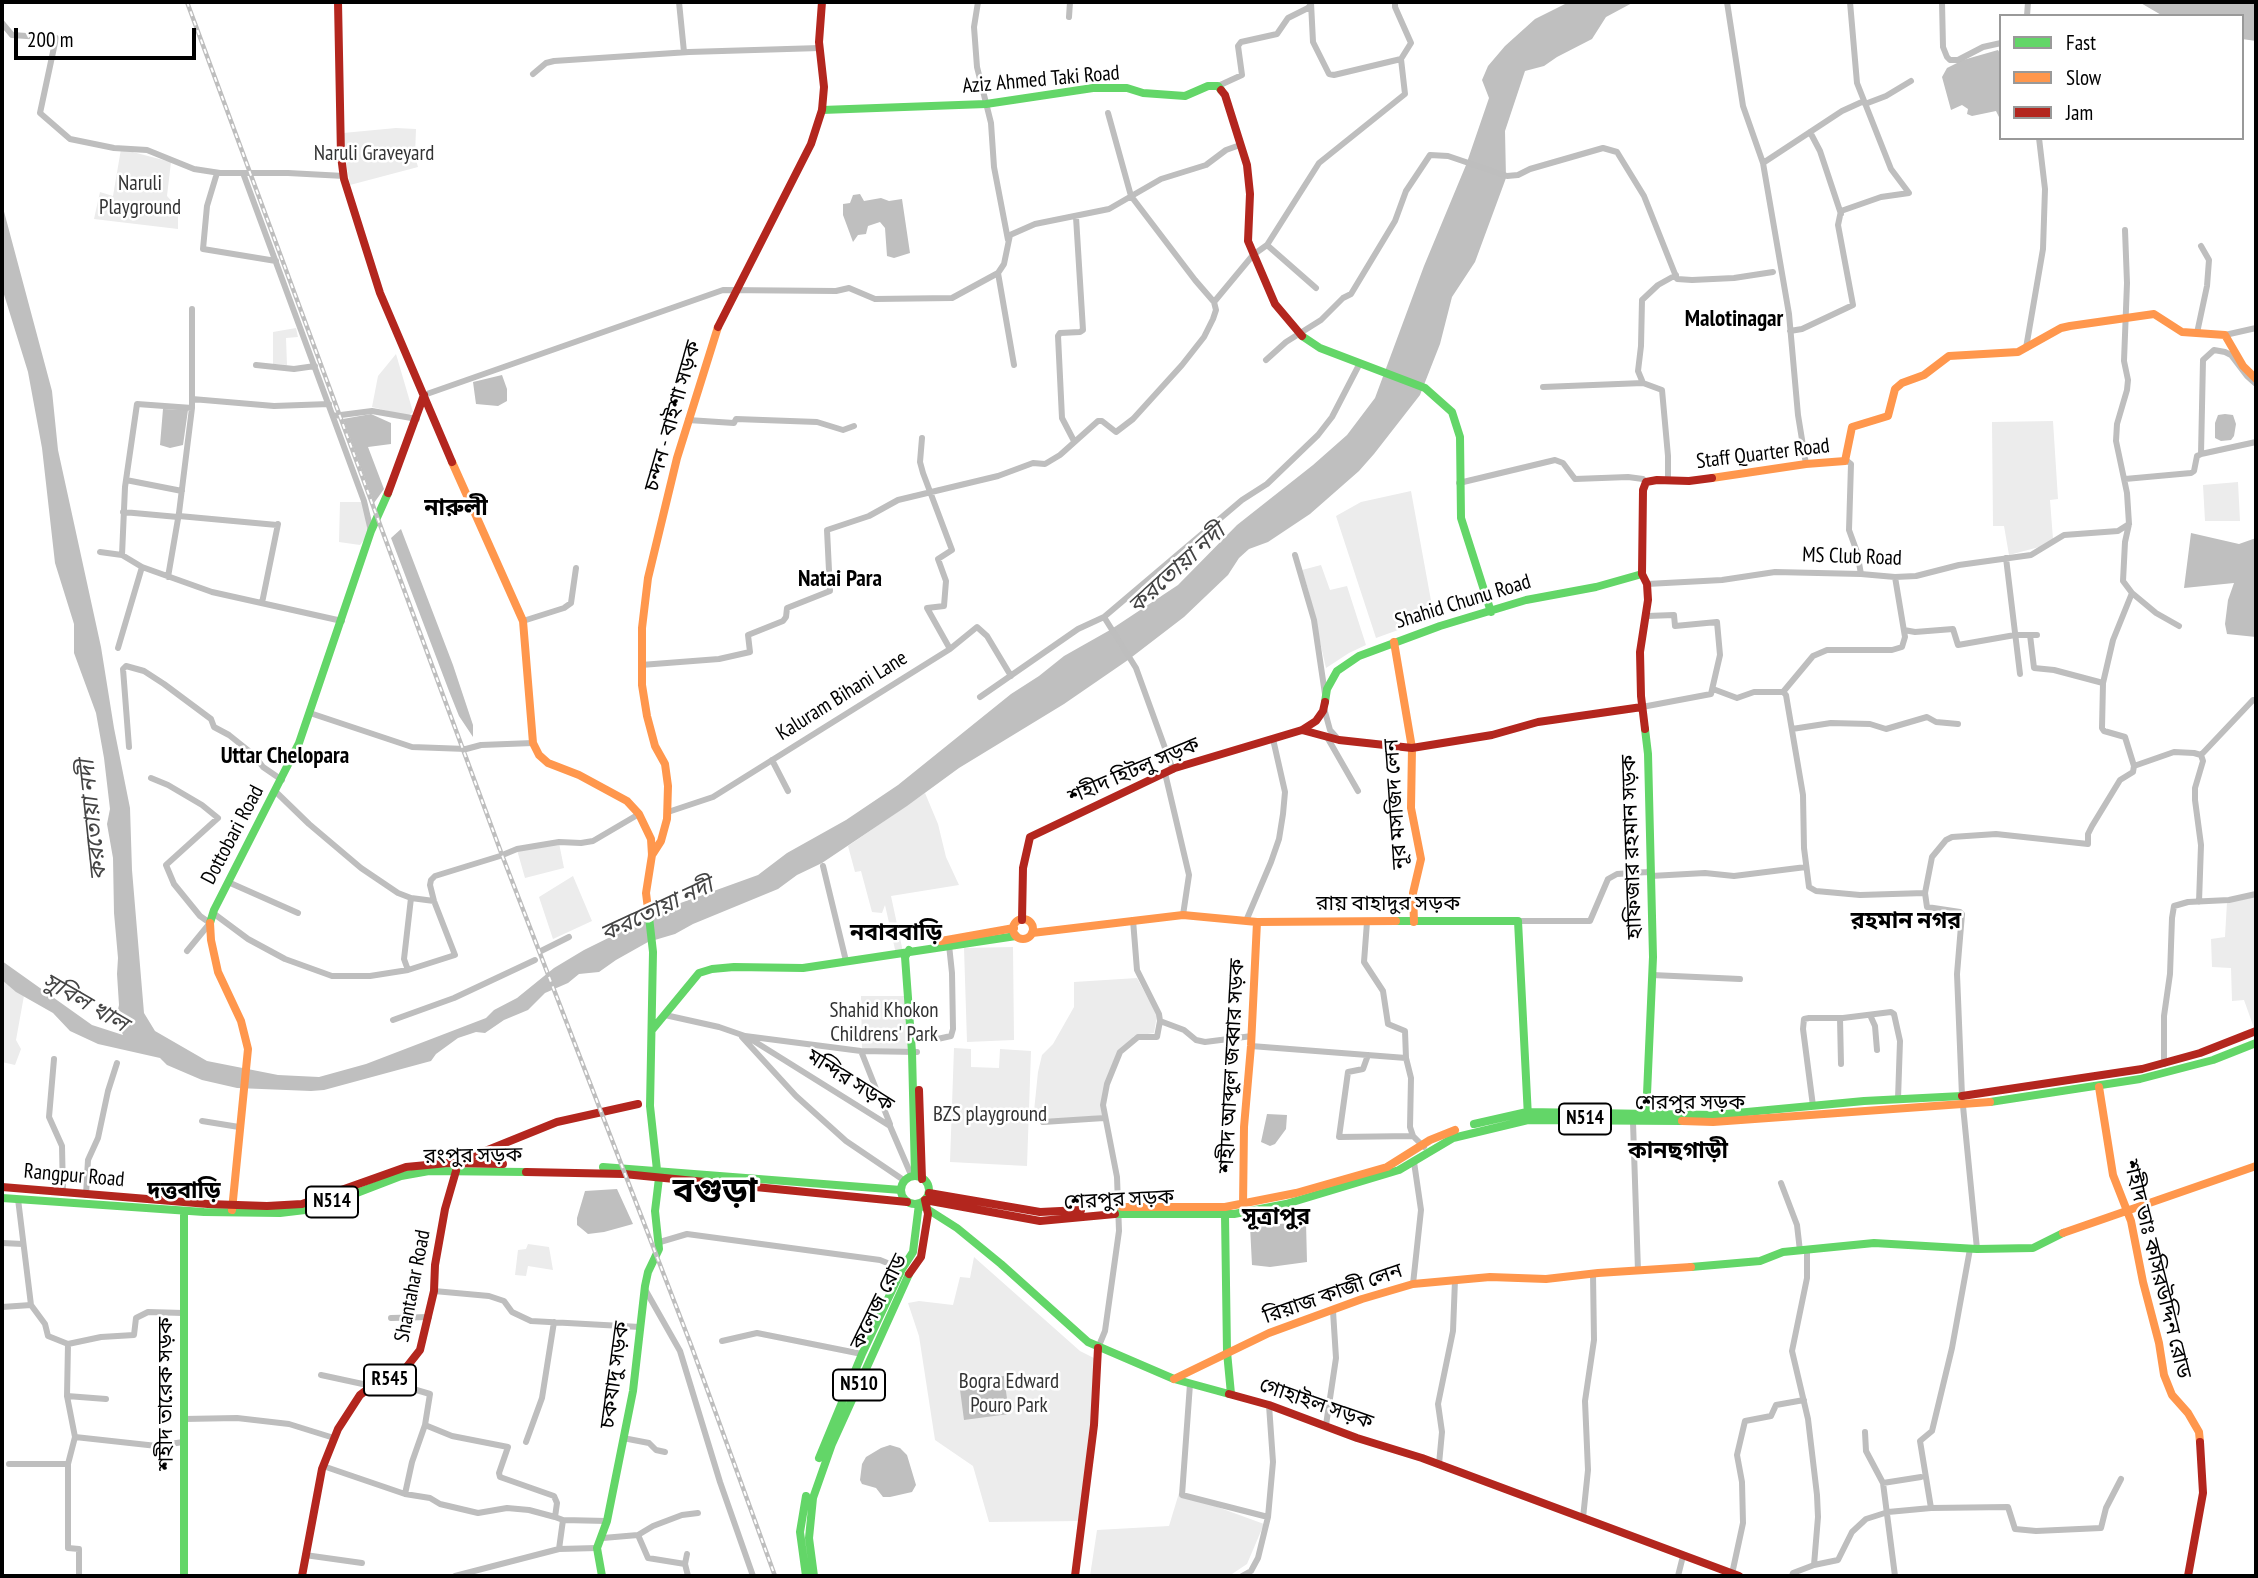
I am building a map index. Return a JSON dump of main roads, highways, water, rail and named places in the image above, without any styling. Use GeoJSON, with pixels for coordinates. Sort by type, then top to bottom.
{"type":"FeatureCollection","features":[{"type":"Feature","properties":{"kind":"main road"},"geometry":{"type":"LineString","coordinates":[[338,2],[341,156],[344,176],[380,293],[523,621],[533,743],[539,755],[548,763],[608,789],[626,801],[639,814],[651,839],[652,855]]}},
{"type":"Feature","properties":{"kind":"main road","name":"চন্দন - বাইশা সড়ক"},"geometry":{"type":"LineString","coordinates":[[652,855],[660,841],[668,812],[668,786],[665,764],[655,746],[647,716],[641,665],[648,578],[688,420],[715,333],[811,145],[822,110],[822,2]]}},
{"type":"Feature","properties":{"kind":"main road","name":"Aziz Ahmed Taki Road"},"geometry":{"type":"LineString","coordinates":[[822,110],[986,104],[1093,88],[1127,88],[1143,93],[1185,96],[1208,86],[1218,86],[1225,95],[1247,165],[1250,194],[1248,241],[1275,304],[1299,334],[1320,348],[1425,388],[1452,412],[1460,437],[1461,518],[1491,612]]}},
{"type":"Feature","properties":{"kind":"main road","name":"Staff Quarter Road"},"geometry":{"type":"LineString","coordinates":[[1642,574],[1643,491],[1646,482],[1689,481],[1846,460],[1852,427],[1888,416],[1895,389],[1902,383],[1924,375],[1943,359],[1953,355],[2012,353],[2064,327],[2151,313],[2182,332],[2225,335],[2256,382]]}},
{"type":"Feature","properties":{"kind":"main road","name":"Dottobari Road"},"geometry":{"type":"LineString","coordinates":[[232,1209],[248,1049],[241,1021],[218,972],[211,940],[213,913],[282,780],[310,713],[371,531],[386,502],[424,395]]}},
{"type":"Feature","properties":{"kind":"main road","name":"হাফিজার রহমান সড়ক"},"geometry":{"type":"LineString","coordinates":[[1642,574],[1647,584],[1647,616],[1640,652],[1642,707],[1648,754],[1652,975],[1646,1117]]}},
{"type":"Feature","properties":{"kind":"main road","name":"Shahid Chunu Road"},"geometry":{"type":"LineString","coordinates":[[1302,730],[1316,721],[1323,711],[1324,701],[1337,671],[1359,656],[1440,626],[1526,600],[1596,587],[1642,574]]}},
{"type":"Feature","properties":{"kind":"main road","name":"নূর মসজিদ লেন"},"geometry":{"type":"LineString","coordinates":[[1394,642],[1412,748],[1411,807],[1421,859],[1413,893],[1414,922]]}},
{"type":"Feature","properties":{"kind":"main road"},"geometry":{"type":"LineString","coordinates":[[1302,730],[1339,740],[1412,748],[1492,735],[1538,722],[1642,707]]}},
{"type":"Feature","properties":{"kind":"main road","name":"শহীদ হিটলু সড়ক"},"geometry":{"type":"LineString","coordinates":[[1022,920],[1023,868],[1030,837],[1169,771],[1302,730]]}},
{"type":"Feature","properties":{"kind":"main road","name":"চকযাদু সড়ক"},"geometry":{"type":"LineString","coordinates":[[602,1576],[597,1548],[603,1538],[607,1521],[633,1391],[645,1286],[660,1242],[655,1219],[658,1174],[650,1086],[653,952],[646,893],[652,855]]}},
{"type":"Feature","properties":{"kind":"main road","name":"রায় বাহাদুর সড়ক"},"geometry":{"type":"LineString","coordinates":[[1032,933],[1183,915],[1257,922],[1518,921],[1528,1116]]}},
{"type":"Feature","properties":{"kind":"main road"},"geometry":{"type":"LineString","coordinates":[[907,1202],[901,1190],[914,1178],[914,1052],[910,953],[914,947],[1015,932],[1024,939],[1032,933],[1032,924],[1022,920],[1016,923],[1015,932]]}},
{"type":"Feature","properties":{"kind":"main road","name":"শহীদ আব্দুল জব্বার সড়ক"},"geometry":{"type":"LineString","coordinates":[[1243,1208],[1244,1127],[1257,922]]}},
{"type":"Feature","properties":{"kind":"main road"},"geometry":{"type":"LineString","coordinates":[[652,1030],[699,973],[712,969],[803,968],[910,953]]}},
{"type":"Feature","properties":{"kind":"main road","name":"শেরপুর সড়ক"},"geometry":{"type":"LineString","coordinates":[[1528,1116],[1633,1122],[1646,1117],[1714,1115],[1962,1096],[2099,1077],[2164,1063],[2200,1053],[2256,1031]]}},
{"type":"Feature","properties":{"kind":"main road","name":"শেরপুর সড়ক"},"geometry":{"type":"LineString","coordinates":[[925,1201],[1040,1221],[1120,1211],[1225,1215],[1379,1170],[1424,1148],[1472,1131],[1528,1116],[1766,1120],[1868,1110],[1963,1106],[2099,1087],[2213,1060],[2256,1043]]}},
{"type":"Feature","properties":{"kind":"main road"},"geometry":{"type":"LineString","coordinates":[[455,1167],[557,1122],[638,1104],[650,1086]]}},
{"type":"Feature","properties":{"kind":"main road","name":"শহীদ ডাঃ কসিরউদ্দিন রোড"},"geometry":{"type":"LineString","coordinates":[[2099,1087],[2113,1175],[2128,1211],[2164,1375],[2172,1395],[2188,1413],[2199,1432],[2203,1460],[2203,1493],[2188,1576]]}},
{"type":"Feature","properties":{"kind":"main road"},"geometry":{"type":"LineString","coordinates":[[638,1104],[651,1112]]}},
{"type":"Feature","properties":{"kind":"main road","name":"শেরপুর সড়ক"},"geometry":{"type":"LineString","coordinates":[[925,1201],[1040,1212],[1243,1208],[1305,1199],[1360,1183],[1414,1162],[1424,1148]]}},
{"type":"Feature","properties":{"kind":"main road","name":"রিয়াজ কাজী লেন"},"geometry":{"type":"LineString","coordinates":[[1174,1379],[1269,1333],[1413,1284],[1490,1277],[1546,1279],[1760,1261],[1783,1252],[1874,1243],[1973,1249],[2034,1248],[2056,1236],[2256,1166]]}},
{"type":"Feature","properties":{"kind":"main road","name":"রংপুর সড়ক"},"geometry":{"type":"LineString","coordinates":[[2,1198],[305,1210],[336,1201],[401,1175],[455,1167],[658,1174],[901,1190]]}},
{"type":"Feature","properties":{"kind":"main road","name":"Shantahar Road"},"geometry":{"type":"LineString","coordinates":[[302,1576],[323,1466],[334,1438],[360,1395],[372,1386],[398,1378],[420,1350],[434,1291],[435,1265],[455,1167]]}},
{"type":"Feature","properties":{"kind":"main road","name":"রংপুর সড়ক"},"geometry":{"type":"LineString","coordinates":[[658,1174],[907,1202],[925,1201]]}},
{"type":"Feature","properties":{"kind":"main road"},"geometry":{"type":"LineString","coordinates":[[914,1178],[928,1185],[925,1201]]}},
{"type":"Feature","properties":{"kind":"main road","name":"Rangpur Road"},"geometry":{"type":"LineString","coordinates":[[2,1188],[184,1207]]}},
{"type":"Feature","properties":{"kind":"main road","name":"গোহাইল সড়ক"},"geometry":{"type":"LineString","coordinates":[[925,1201],[1098,1348],[1174,1379],[1269,1405],[1357,1438],[1439,1464],[1735,1575]]}},
{"type":"Feature","properties":{"kind":"main road","name":"কলেজ রোড"},"geometry":{"type":"LineString","coordinates":[[814,1576],[808,1538],[813,1498],[832,1444],[898,1287],[902,1269],[913,1252],[925,1201]]}},
{"type":"Feature","properties":{"kind":"main road","name":"কলেজ রোড"},"geometry":{"type":"LineString","coordinates":[[898,1287],[921,1257],[925,1201]]}},
{"type":"Feature","properties":{"kind":"main road","name":"শহীদ তারেক সড়ক"},"geometry":{"type":"LineString","coordinates":[[184,1207],[184,1576]]}},
{"type":"Feature","properties":{"kind":"main road"},"geometry":{"type":"LineString","coordinates":[[949,1223],[947,1213],[957,1207]]}},
{"type":"Feature","properties":{"kind":"main road"},"geometry":{"type":"LineString","coordinates":[[1225,1215],[1227,1352],[1231,1394]]}},
{"type":"Feature","properties":{"kind":"main road","name":"কলেজ রোড"},"geometry":{"type":"LineString","coordinates":[[806,1576],[800,1551],[800,1532],[807,1494],[825,1442],[862,1354],[878,1331]]}},
{"type":"Feature","properties":{"kind":"main road"},"geometry":{"type":"LineString","coordinates":[[1075,1576],[1094,1425],[1098,1348]]}},
{"type":"Feature","properties":{"kind":"railway"},"geometry":{"type":"LineString","coordinates":[[187,2],[502,855],[691,1345],[775,1576]]}},
{"type":"Feature","properties":{"kind":"district","name":"Malotinagar"},"geometry":{"type":"Point","coordinates":[1734,319]}},
{"type":"Feature","properties":{"kind":"district","name":"নারুলী"},"geometry":{"type":"Point","coordinates":[456,508]}},
{"type":"Feature","properties":{"kind":"district","name":"Natai Para"},"geometry":{"type":"Point","coordinates":[840,579]}},
{"type":"Feature","properties":{"kind":"district","name":"Uttar Chelopara"},"geometry":{"type":"Point","coordinates":[285,756]}},
{"type":"Feature","properties":{"kind":"district","name":"রহমান নগর"},"geometry":{"type":"Point","coordinates":[1906,921]}},
{"type":"Feature","properties":{"kind":"district","name":"নবাববাড়ি"},"geometry":{"type":"Point","coordinates":[896,933]}},
{"type":"Feature","properties":{"kind":"district","name":"কানছগাড়ী"},"geometry":{"type":"Point","coordinates":[1678,1151]}},
{"type":"Feature","properties":{"kind":"district","name":"দত্তবাড়ি"},"geometry":{"type":"Point","coordinates":[184,1191]}},
{"type":"Feature","properties":{"kind":"district","name":"বগুড়া"},"geometry":{"type":"Point","coordinates":[715,1192]}},
{"type":"Feature","properties":{"kind":"district","name":"সূত্রাপুর"},"geometry":{"type":"Point","coordinates":[1276,1217]}},
{"type":"Feature","properties":{"kind":"park label","name":"Naruli Graveyard"},"geometry":{"type":"Point","coordinates":[374,154]}},
{"type":"Feature","properties":{"kind":"park label","name":"Naruli Playground"},"geometry":{"type":"Point","coordinates":[140,196]}},
{"type":"Feature","properties":{"kind":"park label","name":"Shahid Khokon Childrens' Park"},"geometry":{"type":"Point","coordinates":[884,1023]}},
{"type":"Feature","properties":{"kind":"park label","name":"BZS playground"},"geometry":{"type":"Point","coordinates":[990,1115]}},
{"type":"Feature","properties":{"kind":"park label","name":"Bogra Edward Pouro Park"},"geometry":{"type":"Point","coordinates":[1009,1394]}},
{"type":"Feature","properties":{"kind":"water label","name":"করতোয়া নদী"},"geometry":{"type":"Point","coordinates":[1177,569]}},
{"type":"Feature","properties":{"kind":"water label","name":"করতোয়া নদী"},"geometry":{"type":"Point","coordinates":[93,820]}},
{"type":"Feature","properties":{"kind":"water label","name":"করতোয়া নদী"},"geometry":{"type":"Point","coordinates":[657,910]}},
{"type":"Feature","properties":{"kind":"water label","name":"সুবিল খাল"},"geometry":{"type":"Point","coordinates":[85,1003]}}]}
